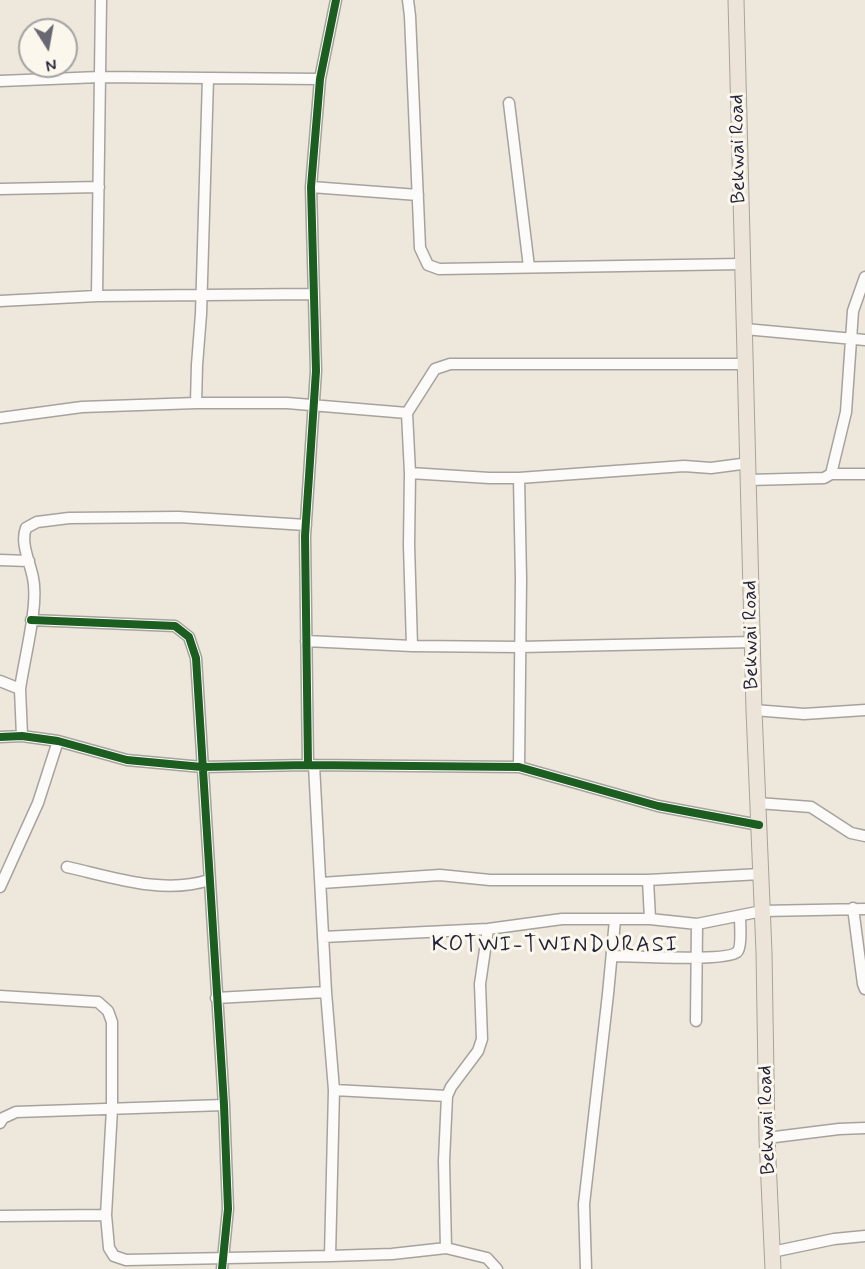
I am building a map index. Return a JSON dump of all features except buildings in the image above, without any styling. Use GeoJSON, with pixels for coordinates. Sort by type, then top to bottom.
{"type":"FeatureCollection","features":[{"type":"Feature","properties":{"kind":"highway","name":"Bekwai Road"},"geometry":{"type":"LineString","coordinates":[[736,0],[754,711],[773,1269]]}},
{"type":"Feature","properties":{"kind":"street"},"geometry":{"type":"LineString","coordinates":[[97,296],[101,0]]}},
{"type":"Feature","properties":{"kind":"street"},"geometry":{"type":"LineString","coordinates":[[330,1256],[334,1090],[311,765],[306,641],[306,525],[315,405],[311,187],[320,79],[336,0]]}},
{"type":"Feature","properties":{"kind":"street"},"geometry":{"type":"LineString","coordinates":[[408,0],[420,248],[428,265],[439,269],[742,264]]}},
{"type":"Feature","properties":{"kind":"street"},"geometry":{"type":"LineString","coordinates":[[0,81],[100,77],[320,79]]}},
{"type":"Feature","properties":{"kind":"street"},"geometry":{"type":"LineString","coordinates":[[196,403],[208,78]]}},
{"type":"Feature","properties":{"kind":"street"},"geometry":{"type":"LineString","coordinates":[[509,103],[529,267]]}},
{"type":"Feature","properties":{"kind":"street"},"geometry":{"type":"LineString","coordinates":[[0,189],[99,187]]}},
{"type":"Feature","properties":{"kind":"street"},"geometry":{"type":"LineString","coordinates":[[311,187],[418,195]]}},
{"type":"Feature","properties":{"kind":"street"},"geometry":{"type":"LineString","coordinates":[[831,474],[846,412],[853,311],[865,277]]}},
{"type":"Feature","properties":{"kind":"street"},"geometry":{"type":"LineString","coordinates":[[0,301],[97,296],[313,294]]}},
{"type":"Feature","properties":{"kind":"street"},"geometry":{"type":"LineString","coordinates":[[745,328],[865,340]]}},
{"type":"Feature","properties":{"kind":"street"},"geometry":{"type":"LineString","coordinates":[[412,646],[407,413],[435,369],[450,364],[745,364]]}},
{"type":"Feature","properties":{"kind":"street"},"geometry":{"type":"LineString","coordinates":[[0,418],[82,407],[196,403],[315,405],[407,413]]}},
{"type":"Feature","properties":{"kind":"street"},"geometry":{"type":"LineString","coordinates":[[410,473],[489,478],[684,466],[711,468],[749,463]]}},
{"type":"Feature","properties":{"kind":"street"},"geometry":{"type":"LineString","coordinates":[[749,480],[824,478],[831,474],[865,474]]}},
{"type":"Feature","properties":{"kind":"street"},"geometry":{"type":"LineString","coordinates":[[519,477],[519,767]]}},
{"type":"Feature","properties":{"kind":"street"},"geometry":{"type":"LineString","coordinates":[[22,736],[20,689],[35,598],[34,580],[23,535],[26,528],[37,522],[69,518],[179,517],[306,525]]}},
{"type":"Feature","properties":{"kind":"street"},"geometry":{"type":"LineString","coordinates":[[0,560],[29,561]]}},
{"type":"Feature","properties":{"kind":"street"},"geometry":{"type":"LineString","coordinates":[[31,620],[175,626],[189,637],[196,658],[224,1105],[228,1209],[222,1264]]}},
{"type":"Feature","properties":{"kind":"street"},"geometry":{"type":"LineString","coordinates":[[306,641],[412,646],[520,647],[753,642]]}},
{"type":"Feature","properties":{"kind":"street"},"geometry":{"type":"LineString","coordinates":[[0,681],[20,689]]}},
{"type":"Feature","properties":{"kind":"street"},"geometry":{"type":"LineString","coordinates":[[754,711],[804,714],[865,710]]}},
{"type":"Feature","properties":{"kind":"street"},"geometry":{"type":"LineString","coordinates":[[0,737],[22,736],[58,741],[127,760],[202,767],[311,765],[519,767],[658,806],[759,825]]}},
{"type":"Feature","properties":{"kind":"street"},"geometry":{"type":"LineString","coordinates":[[0,887],[38,803],[58,741]]}},
{"type":"Feature","properties":{"kind":"street"},"geometry":{"type":"LineString","coordinates":[[758,803],[811,807],[819,810],[844,830],[865,836]]}},
{"type":"Feature","properties":{"kind":"street"},"geometry":{"type":"LineString","coordinates":[[67,867],[138,883],[192,885],[209,880]]}},
{"type":"Feature","properties":{"kind":"street"},"geometry":{"type":"LineString","coordinates":[[321,883],[440,875],[490,880],[648,880],[761,874]]}},
{"type":"Feature","properties":{"kind":"street"},"geometry":{"type":"LineString","coordinates":[[648,880],[651,919]]}},
{"type":"Feature","properties":{"kind":"street"},"geometry":{"type":"LineString","coordinates":[[853,908],[862,984],[865,989]]}},
{"type":"Feature","properties":{"kind":"street"},"geometry":{"type":"LineString","coordinates":[[323,937],[488,929],[562,919],[651,919],[697,924],[762,911],[865,909]]}},
{"type":"Feature","properties":{"kind":"street"},"geometry":{"type":"LineString","coordinates":[[612,956],[697,958],[736,954],[739,949],[740,916]]}},
{"type":"Feature","properties":{"kind":"street"},"geometry":{"type":"LineString","coordinates":[[586,1269],[584,1204],[615,920]]}},
{"type":"Feature","properties":{"kind":"street"},"geometry":{"type":"LineString","coordinates":[[696,1021],[697,924]]}},
{"type":"Feature","properties":{"kind":"street"},"geometry":{"type":"LineString","coordinates":[[446,1248],[444,1161],[447,1096],[451,1087],[478,1052],[482,1039],[480,984],[488,929]]}},
{"type":"Feature","properties":{"kind":"street"},"geometry":{"type":"LineString","coordinates":[[216,998],[326,992]]}},
{"type":"Feature","properties":{"kind":"street"},"geometry":{"type":"LineString","coordinates":[[0,996],[98,1002],[108,1011],[112,1022],[112,1109],[106,1215],[109,1248],[114,1256],[126,1260],[222,1264],[392,1254],[446,1248],[488,1258],[497,1269]]}},
{"type":"Feature","properties":{"kind":"street"},"geometry":{"type":"LineString","coordinates":[[334,1090],[447,1096]]}},
{"type":"Feature","properties":{"kind":"street"},"geometry":{"type":"LineString","coordinates":[[0,1123],[3,1118],[16,1112],[224,1105]]}},
{"type":"Feature","properties":{"kind":"street"},"geometry":{"type":"LineString","coordinates":[[767,1138],[865,1128]]}},
{"type":"Feature","properties":{"kind":"street"},"geometry":{"type":"LineString","coordinates":[[0,1216],[106,1215]]}},
{"type":"Feature","properties":{"kind":"street"},"geometry":{"type":"LineString","coordinates":[[772,1252],[834,1239],[865,1236]]}},
{"type":"Feature","properties":{"kind":"cycle path"},"geometry":{"type":"LineString","coordinates":[[308,765],[305,536],[316,371],[311,187],[320,79],[336,0]]}},
{"type":"Feature","properties":{"kind":"cycle path"},"geometry":{"type":"LineString","coordinates":[[31,620],[175,626],[189,637],[196,658],[224,1105],[228,1209],[222,1269]]}},
{"type":"Feature","properties":{"kind":"cycle path"},"geometry":{"type":"LineString","coordinates":[[0,737],[22,736],[58,741],[127,760],[202,767],[308,765],[519,767],[658,806],[759,825]]}},
{"type":"Feature","properties":{"kind":"district","name":"KOTWI-TWINDURASI"},"geometry":{"type":"Point","coordinates":[555,946]}}]}
